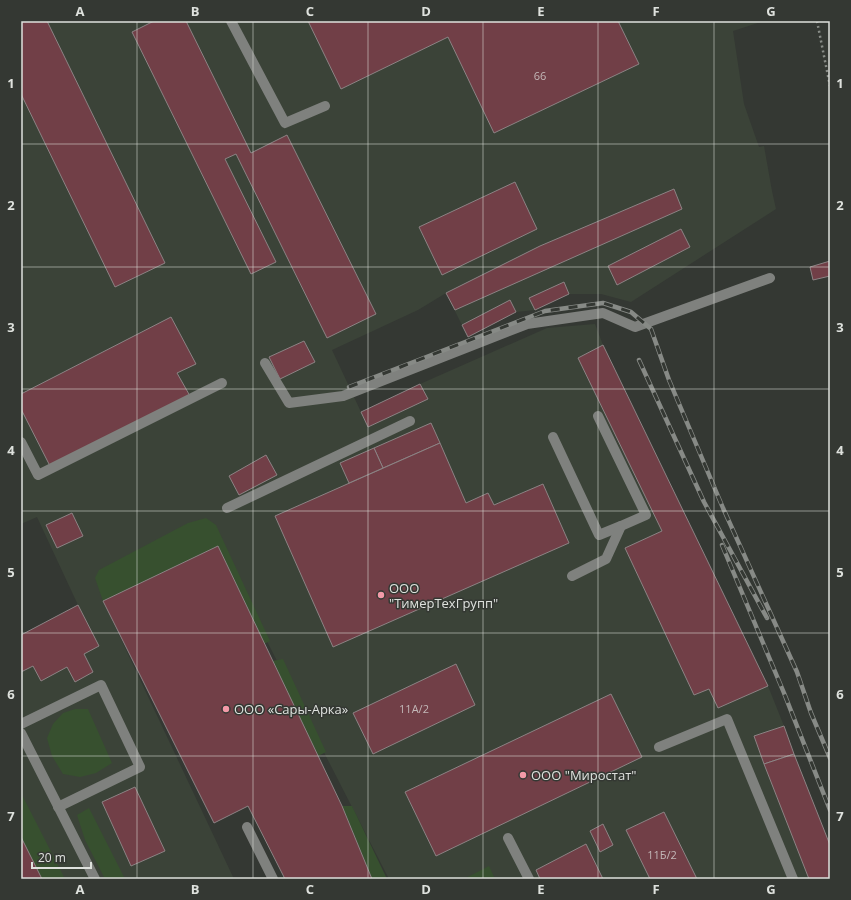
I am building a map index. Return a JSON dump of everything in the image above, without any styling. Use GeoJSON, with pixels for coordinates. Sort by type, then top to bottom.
{"type":"FeatureCollection","features":[{"type":"Feature","properties":{"kind":"lane"},"geometry":{"type":"LineString","coordinates":[[231,21],[285,123],[325,106]]}},
{"type":"Feature","properties":{"kind":"lane"},"geometry":{"type":"LineString","coordinates":[[265,363],[289,403],[343,396],[527,324],[603,313],[635,327],[770,278]]}},
{"type":"Feature","properties":{"kind":"lane"},"geometry":{"type":"LineString","coordinates":[[21,442],[38,475],[222,383]]}},
{"type":"Feature","properties":{"kind":"lane"},"geometry":{"type":"LineString","coordinates":[[553,437],[599,535],[646,515],[598,416]]}},
{"type":"Feature","properties":{"kind":"lane"},"geometry":{"type":"LineString","coordinates":[[227,508],[410,421]]}},
{"type":"Feature","properties":{"kind":"lane"},"geometry":{"type":"LineString","coordinates":[[572,576],[606,559],[621,526]]}},
{"type":"Feature","properties":{"kind":"lane"},"geometry":{"type":"LineString","coordinates":[[21,724],[101,685],[140,767],[58,807]]}},
{"type":"Feature","properties":{"kind":"lane"},"geometry":{"type":"LineString","coordinates":[[660,748],[727,719],[793,879]]}},
{"type":"Feature","properties":{"kind":"lane"},"geometry":{"type":"LineString","coordinates":[[21,733],[94,879]]}},
{"type":"Feature","properties":{"kind":"lane"},"geometry":{"type":"LineString","coordinates":[[247,827],[273,879]]}},
{"type":"Feature","properties":{"kind":"lane"},"geometry":{"type":"LineString","coordinates":[[508,838],[529,879]]}},
{"type":"Feature","properties":{"kind":"path"},"geometry":{"type":"LineString","coordinates":[[817,21],[830,86]]}},
{"type":"Feature","properties":{"kind":"shaded area"},"geometry":{"type":"Polygon","coordinates":[[[21,21],[764,21],[733,31],[744,104],[759,147],[764,146],[776,209],[631,302],[601,294],[569,294],[535,310],[516,312],[468,337],[446,293],[418,310],[332,350],[368,427],[428,399],[420,384],[547,328],[595,324],[603,345],[768,686],[830,845],[830,879],[389,879],[218,546],[103,601],[234,879],[21,879],[21,635],[78,605],[37,517],[21,524],[21,21]]]}},
{"type":"Feature","properties":{"kind":"green space"},"geometry":{"type":"Polygon","coordinates":[[[206,518],[216,525],[270,641],[264,644],[103,601],[95,578],[99,570],[188,523],[206,518]]]}},
{"type":"Feature","properties":{"kind":"green space"},"geometry":{"type":"Polygon","coordinates":[[[283,659],[326,752],[318,756],[272,661],[283,659]]]}},
{"type":"Feature","properties":{"kind":"green space"},"geometry":{"type":"Polygon","coordinates":[[[75,709],[88,709],[112,763],[96,773],[80,777],[63,774],[52,756],[47,738],[53,724],[63,713],[75,709]]]}},
{"type":"Feature","properties":{"kind":"green space"},"geometry":{"type":"Polygon","coordinates":[[[21,793],[65,879],[42,879],[21,837],[21,793]]]}},
{"type":"Feature","properties":{"kind":"green space"},"geometry":{"type":"Polygon","coordinates":[[[342,806],[352,806],[387,879],[372,879],[342,806]]]}},
{"type":"Feature","properties":{"kind":"green space"},"geometry":{"type":"Polygon","coordinates":[[[89,808],[125,879],[105,879],[85,840],[77,815],[89,808]]]}},
{"type":"Feature","properties":{"kind":"green space"},"geometry":{"type":"Polygon","coordinates":[[[489,866],[495,879],[464,879],[489,866]]]}},
{"type":"Feature","properties":{"kind":"building"},"geometry":{"type":"Polygon","coordinates":[[[21,21],[47,21],[165,263],[115,287],[21,94],[21,21]]]}},
{"type":"Feature","properties":{"kind":"building"},"geometry":{"type":"Polygon","coordinates":[[[154,21],[186,21],[251,153],[287,135],[376,314],[327,338],[236,154],[225,159],[276,262],[251,274],[132,32],[154,21]]]}},
{"type":"Feature","properties":{"kind":"building"},"geometry":{"type":"Polygon","coordinates":[[[308,21],[618,21],[639,64],[494,133],[448,37],[341,89],[308,21]]]}},
{"type":"Feature","properties":{"kind":"building"},"geometry":{"type":"Polygon","coordinates":[[[515,182],[537,229],[442,275],[419,227],[515,182]]]}},
{"type":"Feature","properties":{"kind":"building"},"geometry":{"type":"Polygon","coordinates":[[[674,189],[682,209],[455,310],[446,293],[540,246],[674,189]]]}},
{"type":"Feature","properties":{"kind":"building"},"geometry":{"type":"Polygon","coordinates":[[[681,229],[690,247],[617,285],[608,266],[681,229]]]}},
{"type":"Feature","properties":{"kind":"building"},"geometry":{"type":"Polygon","coordinates":[[[830,261],[830,276],[813,280],[810,267],[830,261]]]}},
{"type":"Feature","properties":{"kind":"building"},"geometry":{"type":"Polygon","coordinates":[[[564,282],[569,294],[535,310],[529,298],[564,282]]]}},
{"type":"Feature","properties":{"kind":"building"},"geometry":{"type":"Polygon","coordinates":[[[510,300],[516,312],[468,337],[462,325],[510,300]]]}},
{"type":"Feature","properties":{"kind":"building"},"geometry":{"type":"Polygon","coordinates":[[[171,317],[196,364],[177,373],[190,396],[50,466],[21,409],[21,394],[171,317]]]}},
{"type":"Feature","properties":{"kind":"building"},"geometry":{"type":"Polygon","coordinates":[[[304,341],[315,362],[280,379],[269,357],[304,341]]]}},
{"type":"Feature","properties":{"kind":"building"},"geometry":{"type":"Polygon","coordinates":[[[603,345],[768,686],[718,708],[709,689],[694,695],[625,548],[662,531],[578,358],[603,345]]]}},
{"type":"Feature","properties":{"kind":"building"},"geometry":{"type":"Polygon","coordinates":[[[420,384],[428,399],[368,427],[361,412],[420,384]]]}},
{"type":"Feature","properties":{"kind":"building"},"geometry":{"type":"Polygon","coordinates":[[[431,423],[440,443],[383,468],[374,448],[431,423]]]}},
{"type":"Feature","properties":{"kind":"building","name":"ООО \"ТимерТехГрупп\""},"geometry":{"type":"Polygon","coordinates":[[[440,443],[466,503],[488,493],[494,505],[543,484],[569,543],[333,647],[275,516],[440,443]]]}},
{"type":"Feature","properties":{"kind":"building"},"geometry":{"type":"Polygon","coordinates":[[[374,448],[383,468],[349,483],[340,463],[374,448]]]}},
{"type":"Feature","properties":{"kind":"building"},"geometry":{"type":"Polygon","coordinates":[[[266,455],[277,475],[239,495],[229,476],[266,455]]]}},
{"type":"Feature","properties":{"kind":"building"},"geometry":{"type":"Polygon","coordinates":[[[72,513],[83,536],[57,548],[46,525],[72,513]]]}},
{"type":"Feature","properties":{"kind":"building","name":"ООО «Сары-Арка»"},"geometry":{"type":"Polygon","coordinates":[[[218,546],[342,806],[372,879],[285,879],[248,806],[214,823],[103,601],[218,546]]]}},
{"type":"Feature","properties":{"kind":"building"},"geometry":{"type":"Polygon","coordinates":[[[78,605],[99,646],[84,654],[93,672],[75,682],[67,667],[41,681],[33,666],[21,672],[21,635],[78,605]]]}},
{"type":"Feature","properties":{"kind":"building"},"geometry":{"type":"Polygon","coordinates":[[[456,664],[475,705],[373,754],[353,713],[456,664]]]}},
{"type":"Feature","properties":{"kind":"building","name":"ООО \"Миростат\""},"geometry":{"type":"Polygon","coordinates":[[[611,694],[642,757],[436,856],[405,792],[611,694]]]}},
{"type":"Feature","properties":{"kind":"building"},"geometry":{"type":"Polygon","coordinates":[[[784,726],[794,754],[764,764],[754,736],[784,726]]]}},
{"type":"Feature","properties":{"kind":"building"},"geometry":{"type":"Polygon","coordinates":[[[794,754],[830,845],[830,879],[809,879],[764,764],[794,754]]]}},
{"type":"Feature","properties":{"kind":"building"},"geometry":{"type":"Polygon","coordinates":[[[135,787],[165,851],[131,866],[102,802],[135,787]]]}},
{"type":"Feature","properties":{"kind":"building"},"geometry":{"type":"Polygon","coordinates":[[[664,812],[697,879],[650,879],[626,830],[664,812]]]}},
{"type":"Feature","properties":{"kind":"building"},"geometry":{"type":"Polygon","coordinates":[[[603,824],[613,845],[600,852],[590,831],[603,824]]]}},
{"type":"Feature","properties":{"kind":"building"},"geometry":{"type":"Polygon","coordinates":[[[21,837],[42,879],[21,879],[21,837]]]}},
{"type":"Feature","properties":{"kind":"building"},"geometry":{"type":"Polygon","coordinates":[[[586,844],[603,879],[540,879],[536,870],[586,844]]]}},
{"type":"Feature","properties":{"kind":"railway"},"geometry":{"type":"LineString","coordinates":[[349,387],[545,311],[603,303],[631,312],[651,329],[669,380],[723,508],[797,672],[811,713],[830,758]]}},
{"type":"Feature","properties":{"kind":"railway"},"geometry":{"type":"LineString","coordinates":[[639,360],[704,502],[767,618]]}},
{"type":"Feature","properties":{"kind":"railway"},"geometry":{"type":"LineString","coordinates":[[722,545],[784,693],[830,810]]}},
{"type":"Feature","properties":{"kind":"place","name":"ООО \"ТимерТехГрупп\""},"geometry":{"type":"Point","coordinates":[381,595]}},
{"type":"Feature","properties":{"kind":"place","name":"ООО «Сары-Арка»"},"geometry":{"type":"Point","coordinates":[226,709]}},
{"type":"Feature","properties":{"kind":"place","name":"ООО \"Миростат\""},"geometry":{"type":"Point","coordinates":[523,775]}}]}
